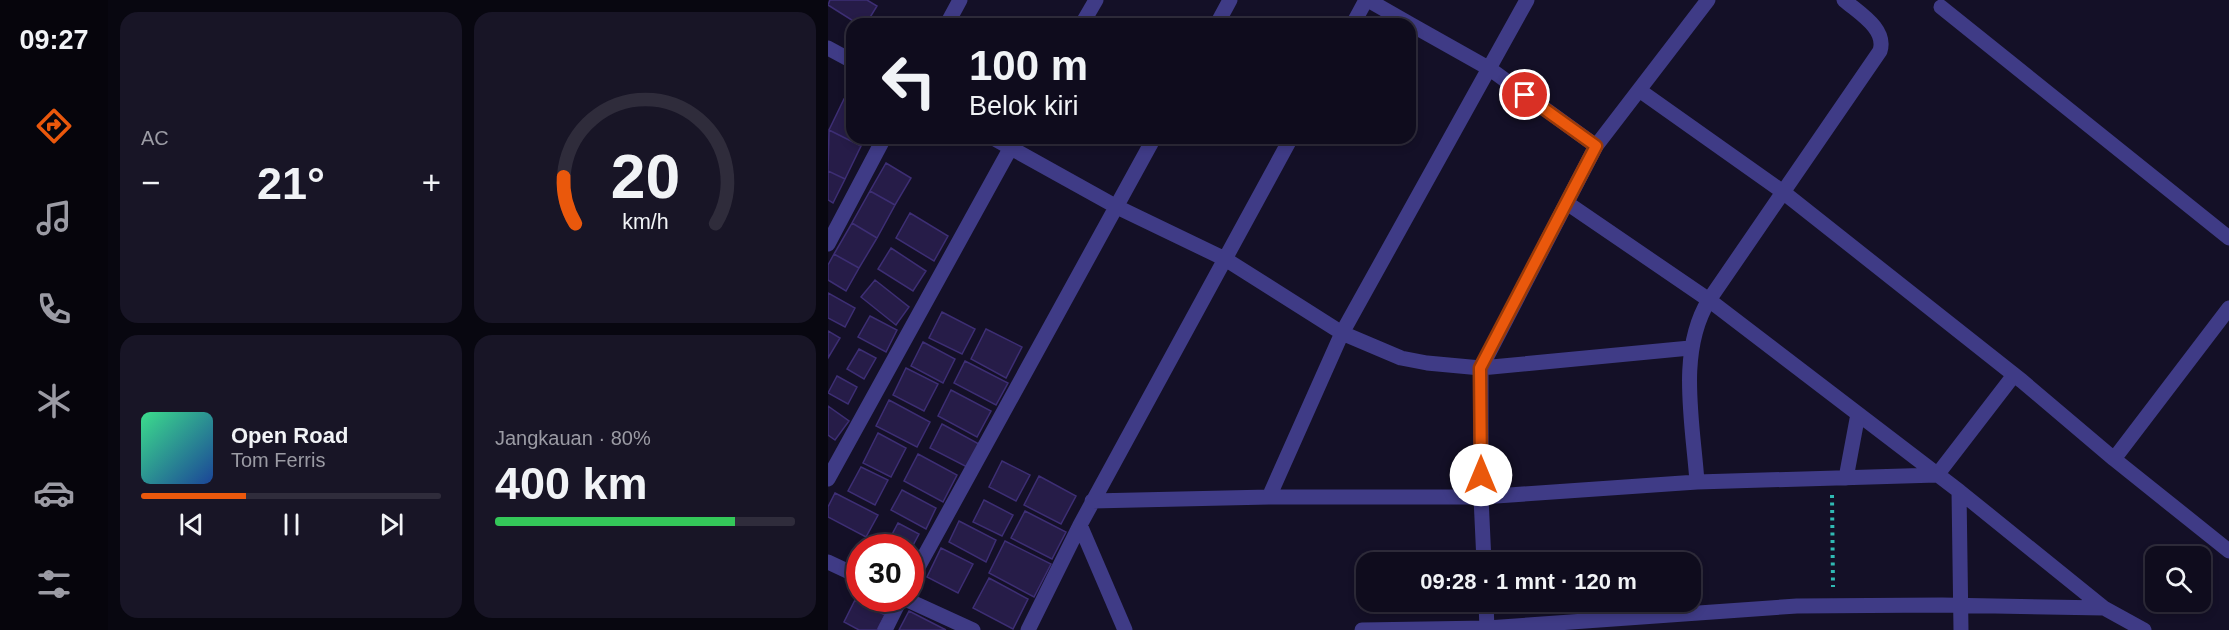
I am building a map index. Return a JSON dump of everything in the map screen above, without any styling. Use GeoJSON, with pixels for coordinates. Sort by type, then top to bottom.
{"type":"FeatureCollection","features":[{"type":"Feature","properties":{"kind":"street"},"geometry":{"type":"LineString","coordinates":[[950,18],[960,0]]}},
{"type":"Feature","properties":{"kind":"street"},"geometry":{"type":"LineString","coordinates":[[1086,18],[1096,0]]}},
{"type":"Feature","properties":{"kind":"street"},"geometry":{"type":"LineString","coordinates":[[1220,18],[1230,0]]}},
{"type":"Feature","properties":{"kind":"street"},"geometry":{"type":"LineString","coordinates":[[1356,18],[1367,0],[1399,18]]}},
{"type":"Feature","properties":{"kind":"street"},"geometry":{"type":"LineString","coordinates":[[1269,497],[1342,333],[1527,0]]}},
{"type":"Feature","properties":{"kind":"street"},"geometry":{"type":"LineString","coordinates":[[1484,552],[1480,368],[1596,146],[1708,0]]}},
{"type":"Feature","properties":{"kind":"street"},"geometry":{"type":"LineString","coordinates":[[1697,482],[1689,371],[1690,348],[1698,319],[1882,45],[1878,31],[1844,0]]}},
{"type":"Feature","properties":{"kind":"street"},"geometry":{"type":"LineString","coordinates":[[1941,7],[2229,238]]}},
{"type":"Feature","properties":{"kind":"street"},"geometry":{"type":"LineString","coordinates":[[1416,27],[1490,69],[1596,146]]}},
{"type":"Feature","properties":{"kind":"street"},"geometry":{"type":"LineString","coordinates":[[828,48],[846,58]]}},
{"type":"Feature","properties":{"kind":"street"},"geometry":{"type":"LineString","coordinates":[[1639,90],[1783,192],[2014,375],[2229,551]]}},
{"type":"Feature","properties":{"kind":"street"},"geometry":{"type":"LineString","coordinates":[[828,244],[881,144]]}},
{"type":"Feature","properties":{"kind":"street"},"geometry":{"type":"LineString","coordinates":[[828,479],[1012,144]]}},
{"type":"Feature","properties":{"kind":"street"},"geometry":{"type":"LineString","coordinates":[[1015,144],[1117,207],[1225,260],[1342,333],[1389,354],[1413,361],[1480,368],[1690,348]]}},
{"type":"Feature","properties":{"kind":"street"},"geometry":{"type":"LineString","coordinates":[[924,557],[1151,144]]}},
{"type":"Feature","properties":{"kind":"street"},"geometry":{"type":"LineString","coordinates":[[1029,630],[1092,501],[1288,144]]}},
{"type":"Feature","properties":{"kind":"street"},"geometry":{"type":"LineString","coordinates":[[1567,202],[1709,300],[1959,491],[2104,608],[2144,630]]}},
{"type":"Feature","properties":{"kind":"street"},"geometry":{"type":"LineString","coordinates":[[2114,459],[2229,308]]}},
{"type":"Feature","properties":{"kind":"street"},"geometry":{"type":"LineString","coordinates":[[1937,475],[2014,375]]}},
{"type":"Feature","properties":{"kind":"street"},"geometry":{"type":"LineString","coordinates":[[1839,479],[1858,414]]}},
{"type":"Feature","properties":{"kind":"street"},"geometry":{"type":"LineString","coordinates":[[1092,501],[1269,497],[1481,497],[1697,482],[1937,475]]}},
{"type":"Feature","properties":{"kind":"street"},"geometry":{"type":"LineString","coordinates":[[1959,491],[1961,630]]}},
{"type":"Feature","properties":{"kind":"street"},"geometry":{"type":"LineString","coordinates":[[1080,525],[1125,630]]}},
{"type":"Feature","properties":{"kind":"street"},"geometry":{"type":"LineString","coordinates":[[828,562],[846,570]]}},
{"type":"Feature","properties":{"kind":"street"},"geometry":{"type":"LineString","coordinates":[[1362,630],[1487,629],[1785,607],[2104,608]]}},
{"type":"Feature","properties":{"kind":"street"},"geometry":{"type":"LineString","coordinates":[[924,608],[973,630]]}},
{"type":"Feature","properties":{"kind":"street"},"geometry":{"type":"LineString","coordinates":[[885,630],[895,612]]}},
{"type":"Feature","properties":{"kind":"street"},"geometry":{"type":"LineString","coordinates":[[1486,612],[1487,629]]}},
{"type":"Feature","properties":{"kind":"path"},"geometry":{"type":"LineString","coordinates":[[1833,606],[1839,479]]}},
{"type":"Feature","properties":{"kind":"building"},"geometry":{"type":"Polygon","coordinates":[[[830,0],[867,0],[877,6],[870,18],[849,18],[828,5],[830,0]]]}},
{"type":"Feature","properties":{"kind":"building"},"geometry":{"type":"Polygon","coordinates":[[[844,99],[846,100],[846,138],[829,130],[844,99]]]}},
{"type":"Feature","properties":{"kind":"building"},"geometry":{"type":"Polygon","coordinates":[[[829,130],[846,138],[846,144],[861,146],[845,179],[828,171],[829,130]]]}},
{"type":"Feature","properties":{"kind":"building"},"geometry":{"type":"Polygon","coordinates":[[[886,163],[911,178],[895,205],[870,191],[886,163]]]}},
{"type":"Feature","properties":{"kind":"building"},"geometry":{"type":"Polygon","coordinates":[[[828,171],[845,179],[833,203],[828,200],[828,171]]]}},
{"type":"Feature","properties":{"kind":"building"},"geometry":{"type":"Polygon","coordinates":[[[870,191],[895,205],[877,238],[852,223],[870,191]]]}},
{"type":"Feature","properties":{"kind":"building"},"geometry":{"type":"Polygon","coordinates":[[[910,213],[948,236],[934,261],[896,238],[910,213]]]}},
{"type":"Feature","properties":{"kind":"building"},"geometry":{"type":"Polygon","coordinates":[[[852,223],[877,238],[859,268],[834,254],[852,223]]]}},
{"type":"Feature","properties":{"kind":"building"},"geometry":{"type":"Polygon","coordinates":[[[891,248],[926,271],[913,291],[878,269],[891,248]]]}},
{"type":"Feature","properties":{"kind":"building"},"geometry":{"type":"Polygon","coordinates":[[[834,254],[859,268],[846,291],[828,280],[828,265],[834,254]]]}},
{"type":"Feature","properties":{"kind":"building"},"geometry":{"type":"Polygon","coordinates":[[[875,280],[909,307],[896,325],[861,297],[875,280]]]}},
{"type":"Feature","properties":{"kind":"building"},"geometry":{"type":"Polygon","coordinates":[[[828,293],[855,308],[845,327],[828,318],[828,293]]]}},
{"type":"Feature","properties":{"kind":"building"},"geometry":{"type":"Polygon","coordinates":[[[942,312],[975,329],[962,354],[929,338],[942,312]]]}},
{"type":"Feature","properties":{"kind":"building"},"geometry":{"type":"Polygon","coordinates":[[[870,316],[897,330],[886,352],[858,337],[870,316]]]}},
{"type":"Feature","properties":{"kind":"building"},"geometry":{"type":"Polygon","coordinates":[[[986,329],[1022,347],[1006,378],[971,359],[986,329]]]}},
{"type":"Feature","properties":{"kind":"building"},"geometry":{"type":"Polygon","coordinates":[[[828,331],[840,338],[828,358],[828,331]]]}},
{"type":"Feature","properties":{"kind":"building"},"geometry":{"type":"Polygon","coordinates":[[[923,342],[955,359],[943,383],[911,366],[923,342]]]}},
{"type":"Feature","properties":{"kind":"building"},"geometry":{"type":"Polygon","coordinates":[[[859,349],[876,358],[864,379],[847,369],[859,349]]]}},
{"type":"Feature","properties":{"kind":"building"},"geometry":{"type":"Polygon","coordinates":[[[965,361],[1008,383],[996,405],[954,383],[965,361]]]}},
{"type":"Feature","properties":{"kind":"building"},"geometry":{"type":"Polygon","coordinates":[[[906,368],[938,384],[924,411],[893,395],[906,368]]]}},
{"type":"Feature","properties":{"kind":"building"},"geometry":{"type":"Polygon","coordinates":[[[837,376],[857,387],[848,404],[828,393],[837,376]]]}},
{"type":"Feature","properties":{"kind":"building"},"geometry":{"type":"Polygon","coordinates":[[[951,390],[991,411],[977,437],[938,416],[951,390]]]}},
{"type":"Feature","properties":{"kind":"building"},"geometry":{"type":"Polygon","coordinates":[[[889,400],[930,422],[917,447],[876,426],[889,400]]]}},
{"type":"Feature","properties":{"kind":"building"},"geometry":{"type":"Polygon","coordinates":[[[828,406],[849,421],[835,440],[828,435],[828,406]]]}},
{"type":"Feature","properties":{"kind":"building"},"geometry":{"type":"Polygon","coordinates":[[[942,424],[979,444],[967,467],[930,448],[942,424]]]}},
{"type":"Feature","properties":{"kind":"building"},"geometry":{"type":"Polygon","coordinates":[[[878,433],[906,448],[891,477],[863,463],[878,433]]]}},
{"type":"Feature","properties":{"kind":"building"},"geometry":{"type":"Polygon","coordinates":[[[918,454],[957,475],[943,502],[904,481],[918,454]]]}},
{"type":"Feature","properties":{"kind":"building"},"geometry":{"type":"Polygon","coordinates":[[[1002,461],[1030,475],[1016,501],[989,487],[1002,461]]]}},
{"type":"Feature","properties":{"kind":"building"},"geometry":{"type":"Polygon","coordinates":[[[861,467],[888,480],[875,505],[848,491],[861,467]]]}},
{"type":"Feature","properties":{"kind":"building"},"geometry":{"type":"Polygon","coordinates":[[[1039,476],[1076,496],[1061,524],[1024,505],[1039,476]]]}},
{"type":"Feature","properties":{"kind":"building"},"geometry":{"type":"Polygon","coordinates":[[[902,490],[936,508],[926,529],[891,510],[902,490]]]}},
{"type":"Feature","properties":{"kind":"building"},"geometry":{"type":"Polygon","coordinates":[[[835,493],[878,515],[868,534],[860,534],[828,517],[828,507],[835,493]]]}},
{"type":"Feature","properties":{"kind":"building"},"geometry":{"type":"Polygon","coordinates":[[[984,500],[1013,515],[1002,536],[973,522],[984,500]]]}},
{"type":"Feature","properties":{"kind":"building"},"geometry":{"type":"Polygon","coordinates":[[[1025,511],[1066,532],[1052,559],[1011,538],[1025,511]]]}},
{"type":"Feature","properties":{"kind":"building"},"geometry":{"type":"Polygon","coordinates":[[[959,521],[996,540],[986,562],[949,542],[959,521]]]}},
{"type":"Feature","properties":{"kind":"building"},"geometry":{"type":"Polygon","coordinates":[[[898,523],[919,534],[892,534],[898,523]]]}},
{"type":"Feature","properties":{"kind":"building"},"geometry":{"type":"Polygon","coordinates":[[[1005,541],[1051,564],[1034,597],[989,573],[1005,541]]]}},
{"type":"Feature","properties":{"kind":"building"},"geometry":{"type":"Polygon","coordinates":[[[941,548],[973,564],[958,593],[927,577],[941,548]]]}},
{"type":"Feature","properties":{"kind":"building"},"geometry":{"type":"Polygon","coordinates":[[[989,578],[1028,599],[1013,629],[973,608],[989,578]]]}},
{"type":"Feature","properties":{"kind":"building"},"geometry":{"type":"Polygon","coordinates":[[[849,612],[879,612],[885,615],[877,630],[859,630],[844,622],[849,612]]]}},
{"type":"Feature","properties":{"kind":"building"},"geometry":{"type":"Polygon","coordinates":[[[908,612],[911,612],[946,630],[899,630],[908,612]]]}},
{"type":"Feature","properties":{"kind":"route"},"geometry":{"type":"LineString","coordinates":[[1481,475],[1480,368],[1596,146],[1525,95]]}}]}
